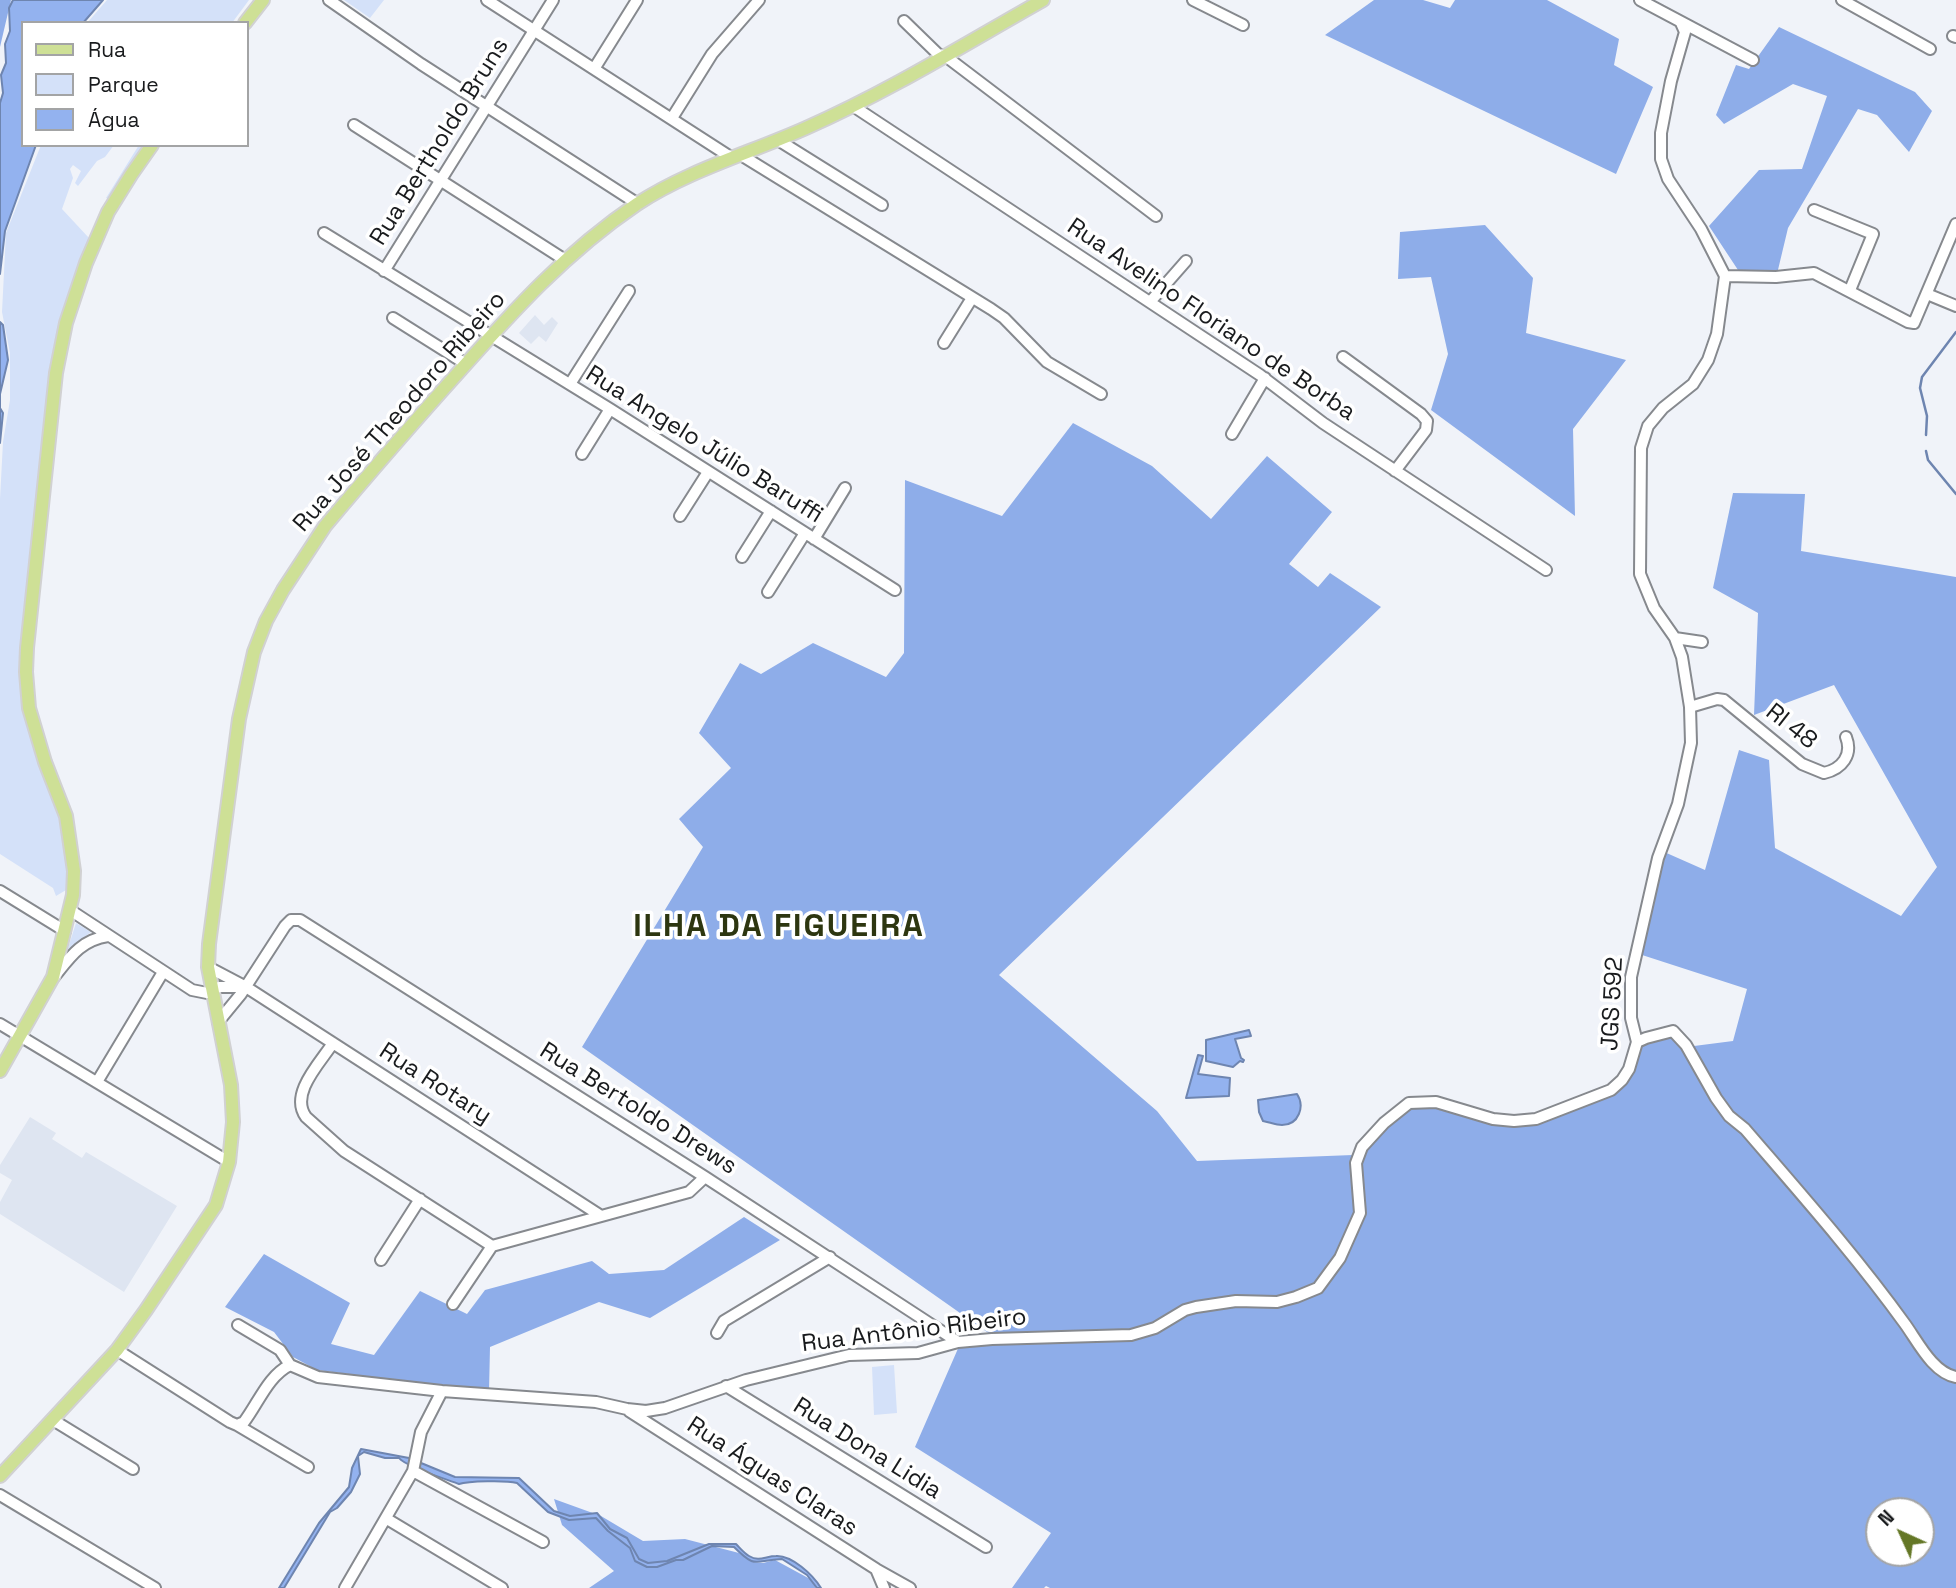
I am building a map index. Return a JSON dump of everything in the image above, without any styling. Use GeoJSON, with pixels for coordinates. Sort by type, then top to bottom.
{"type":"FeatureCollection","features":[{"type":"Feature","properties":{"kind":"main road"},"geometry":{"type":"LineString","coordinates":[[247,21],[263,0]]}},
{"type":"Feature","properties":{"kind":"main road","name":"Rua José Theodoro Ribeiro"},"geometry":{"type":"LineString","coordinates":[[0,1476],[117,1350],[216,1205],[229,1161],[233,1122],[231,1085],[208,967],[209,944],[239,719],[254,652],[266,621],[324,526],[530,293],[565,260],[638,204],[692,174],[778,141],[853,106],[1043,0]]}},
{"type":"Feature","properties":{"kind":"main road"},"geometry":{"type":"LineString","coordinates":[[0,1070],[53,977],[70,910],[74,871],[72,842],[59,794],[35,733],[26,680],[30,612],[60,348],[75,292],[108,212],[151,147]]}},
{"type":"Feature","properties":{"kind":"street"},"geometry":{"type":"LineString","coordinates":[[329,0],[638,204]]}},
{"type":"Feature","properties":{"kind":"street"},"geometry":{"type":"LineString","coordinates":[[487,0],[672,118],[1004,318],[1047,362],[1101,394]]}},
{"type":"Feature","properties":{"kind":"street","name":"Rua Bertholdo Bruns"},"geometry":{"type":"LineString","coordinates":[[384,271],[553,0]]}},
{"type":"Feature","properties":{"kind":"street"},"geometry":{"type":"LineString","coordinates":[[594,69],[637,0]]}},
{"type":"Feature","properties":{"kind":"street"},"geometry":{"type":"LineString","coordinates":[[672,118],[712,54],[760,0]]}},
{"type":"Feature","properties":{"kind":"street"},"geometry":{"type":"LineString","coordinates":[[1193,0],[1243,25]]}},
{"type":"Feature","properties":{"kind":"street"},"geometry":{"type":"LineString","coordinates":[[1640,0],[1753,60]]}},
{"type":"Feature","properties":{"kind":"street"},"geometry":{"type":"LineString","coordinates":[[1842,0],[1930,49]]}},
{"type":"Feature","properties":{"kind":"street"},"geometry":{"type":"LineString","coordinates":[[904,21],[943,56],[1156,216]]}},
{"type":"Feature","properties":{"kind":"street"},"geometry":{"type":"LineString","coordinates":[[1681,23],[1685,32],[1671,81],[1661,134],[1661,159],[1668,179],[1702,229],[1726,276],[1776,277],[1814,273],[1908,323],[1914,323],[1956,224]]}},
{"type":"Feature","properties":{"kind":"street","name":"Rua Avelino Floriano de Borba"},"geometry":{"type":"LineString","coordinates":[[853,106],[1265,378],[1307,412],[1546,570]]}},
{"type":"Feature","properties":{"kind":"street"},"geometry":{"type":"LineString","coordinates":[[354,125],[565,260]]}},
{"type":"Feature","properties":{"kind":"street"},"geometry":{"type":"LineString","coordinates":[[778,141],[882,205]]}},
{"type":"Feature","properties":{"kind":"street"},"geometry":{"type":"LineString","coordinates":[[1814,210],[1873,234],[1850,290]]}},
{"type":"Feature","properties":{"kind":"street","name":"Rua Angelo Júlio Baruffi"},"geometry":{"type":"LineString","coordinates":[[324,233],[570,384],[895,590]]}},
{"type":"Feature","properties":{"kind":"street"},"geometry":{"type":"LineString","coordinates":[[1150,302],[1186,261]]}},
{"type":"Feature","properties":{"kind":"street","name":"JGS 592"},"geometry":{"type":"LineString","coordinates":[[1356,1175],[1356,1163],[1363,1146],[1384,1123],[1409,1103],[1436,1102],[1493,1119],[1536,1118],[1611,1090],[1629,1069],[1637,1042],[1631,1018],[1631,977],[1658,858],[1678,804],[1691,743],[1690,707],[1682,657],[1675,638],[1654,608],[1640,574],[1638,555],[1641,448],[1648,426],[1663,408],[1693,384],[1708,360],[1717,334],[1726,276]]}},
{"type":"Feature","properties":{"kind":"street"},"geometry":{"type":"LineString","coordinates":[[570,384],[629,291]]}},
{"type":"Feature","properties":{"kind":"street"},"geometry":{"type":"LineString","coordinates":[[1927,294],[1956,306]]}},
{"type":"Feature","properties":{"kind":"street"},"geometry":{"type":"LineString","coordinates":[[944,343],[972,298]]}},
{"type":"Feature","properties":{"kind":"street"},"geometry":{"type":"LineString","coordinates":[[393,318],[466,364]]}},
{"type":"Feature","properties":{"kind":"street"},"geometry":{"type":"LineString","coordinates":[[1343,357],[1422,414],[1427,421],[1426,430],[1395,471]]}},
{"type":"Feature","properties":{"kind":"street"},"geometry":{"type":"LineString","coordinates":[[1232,434],[1265,378]]}},
{"type":"Feature","properties":{"kind":"street"},"geometry":{"type":"LineString","coordinates":[[582,454],[610,410]]}},
{"type":"Feature","properties":{"kind":"street"},"geometry":{"type":"LineString","coordinates":[[680,516],[708,471]]}},
{"type":"Feature","properties":{"kind":"street"},"geometry":{"type":"LineString","coordinates":[[768,592],[845,488]]}},
{"type":"Feature","properties":{"kind":"street"},"geometry":{"type":"LineString","coordinates":[[742,557],[771,511]]}},
{"type":"Feature","properties":{"kind":"street"},"geometry":{"type":"LineString","coordinates":[[1675,638],[1702,642]]}},
{"type":"Feature","properties":{"kind":"street","name":"RI 48"},"geometry":{"type":"LineString","coordinates":[[1690,707],[1717,699],[1724,700],[1802,764],[1824,773],[1840,767],[1848,755],[1850,746],[1846,737]]}},
{"type":"Feature","properties":{"kind":"street"},"geometry":{"type":"LineString","coordinates":[[0,891],[65,931]]}},
{"type":"Feature","properties":{"kind":"street"},"geometry":{"type":"LineString","coordinates":[[70,910],[192,990],[200,993],[212,992],[219,987],[246,987]]}},
{"type":"Feature","properties":{"kind":"street","name":"Rua Bertoldo Drews"},"geometry":{"type":"LineString","coordinates":[[246,987],[291,920],[300,920],[830,1257],[958,1342]]}},
{"type":"Feature","properties":{"kind":"street"},"geometry":{"type":"LineString","coordinates":[[53,977],[81,945],[108,936]]}},
{"type":"Feature","properties":{"kind":"street","name":"Rua Rotary"},"geometry":{"type":"LineString","coordinates":[[208,967],[246,987],[601,1216]]}},
{"type":"Feature","properties":{"kind":"street"},"geometry":{"type":"LineString","coordinates":[[97,1083],[163,972]]}},
{"type":"Feature","properties":{"kind":"street"},"geometry":{"type":"LineString","coordinates":[[218,1022],[246,987]]}},
{"type":"Feature","properties":{"kind":"street"},"geometry":{"type":"LineString","coordinates":[[0,1024],[229,1161]]}},
{"type":"Feature","properties":{"kind":"street"},"geometry":{"type":"LineString","coordinates":[[1637,1042],[1673,1031],[1678,1036],[1729,1116],[1745,1129],[1876,1284],[1931,1360],[1956,1377]]}},
{"type":"Feature","properties":{"kind":"street"},"geometry":{"type":"LineString","coordinates":[[333,1043],[301,1093],[301,1110],[312,1125],[333,1143],[492,1246]]}},
{"type":"Feature","properties":{"kind":"street","name":"Rua Antônio Ribeiro"},"geometry":{"type":"LineString","coordinates":[[238,1325],[280,1350],[290,1365],[318,1377],[442,1391],[596,1402],[646,1411],[665,1408],[726,1386],[795,1366],[849,1355],[918,1353],[958,1342],[992,1339],[1131,1335],[1155,1328],[1185,1310],[1196,1307],[1236,1301],[1277,1302],[1318,1288],[1340,1258],[1360,1213],[1356,1175]]}},
{"type":"Feature","properties":{"kind":"street"},"geometry":{"type":"LineString","coordinates":[[453,1304],[492,1246],[689,1192],[705,1177]]}},
{"type":"Feature","properties":{"kind":"street"},"geometry":{"type":"LineString","coordinates":[[381,1260],[420,1199]]}},
{"type":"Feature","properties":{"kind":"street"},"geometry":{"type":"LineString","coordinates":[[717,1333],[724,1321],[830,1257]]}},
{"type":"Feature","properties":{"kind":"street"},"geometry":{"type":"LineString","coordinates":[[117,1350],[230,1422],[308,1467]]}},
{"type":"Feature","properties":{"kind":"street"},"geometry":{"type":"LineString","coordinates":[[237,1425],[244,1422],[272,1379],[290,1365]]}},
{"type":"Feature","properties":{"kind":"street","name":"Rua Dona Lidia"},"geometry":{"type":"LineString","coordinates":[[726,1386],[986,1547]]}},
{"type":"Feature","properties":{"kind":"street"},"geometry":{"type":"LineString","coordinates":[[345,1588],[414,1471],[421,1432],[442,1391]]}},
{"type":"Feature","properties":{"kind":"street"},"geometry":{"type":"LineString","coordinates":[[659,1430],[659,1416],[665,1408]]}},
{"type":"Feature","properties":{"kind":"street","name":"Rua Águas Claras"},"geometry":{"type":"LineString","coordinates":[[627,1409],[876,1569],[910,1588]]}},
{"type":"Feature","properties":{"kind":"street"},"geometry":{"type":"LineString","coordinates":[[52,1420],[133,1469]]}},
{"type":"Feature","properties":{"kind":"street"},"geometry":{"type":"LineString","coordinates":[[414,1471],[543,1542]]}},
{"type":"Feature","properties":{"kind":"street"},"geometry":{"type":"LineString","coordinates":[[0,1495],[155,1588]]}},
{"type":"Feature","properties":{"kind":"street"},"geometry":{"type":"LineString","coordinates":[[387,1519],[502,1588]]}},
{"type":"Feature","properties":{"kind":"street"},"geometry":{"type":"LineString","coordinates":[[876,1569],[884,1588]]}},
{"type":"Feature","properties":{"kind":"shaded area"},"geometry":{"type":"Polygon","coordinates":[[[0,0],[11,0],[0,47],[0,0]]]}},
{"type":"Feature","properties":{"kind":"shaded area"},"geometry":{"type":"Polygon","coordinates":[[[1374,0],[1423,0],[1450,8],[1455,0],[1547,0],[1619,39],[1614,65],[1653,87],[1616,174],[1325,35],[1374,0]]]}},
{"type":"Feature","properties":{"kind":"shaded area"},"geometry":{"type":"Polygon","coordinates":[[[1779,27],[1915,92],[1932,111],[1909,152],[1877,115],[1858,109],[1788,228],[1777,274],[1738,270],[1709,226],[1759,170],[1802,169],[1827,96],[1793,84],[1724,124],[1716,115],[1736,65],[1749,69],[1779,27]]]}},
{"type":"Feature","properties":{"kind":"shaded area"},"geometry":{"type":"Polygon","coordinates":[[[1485,225],[1533,278],[1526,333],[1626,360],[1573,429],[1575,516],[1431,410],[1448,354],[1431,277],[1398,279],[1400,232],[1485,225]]]}},
{"type":"Feature","properties":{"kind":"shaded area"},"geometry":{"type":"Polygon","coordinates":[[[535,315],[544,325],[552,317],[558,323],[546,342],[539,336],[531,344],[519,333],[535,315]]]}},
{"type":"Feature","properties":{"kind":"shaded area"},"geometry":{"type":"Polygon","coordinates":[[[1073,423],[1152,466],[1211,519],[1267,456],[1332,512],[1289,564],[1318,587],[1330,573],[1381,607],[999,975],[1157,1111],[1197,1161],[1353,1155],[1373,1132],[1413,1102],[1534,1122],[1613,1092],[1639,1039],[1671,1033],[1694,1046],[1733,1041],[1747,989],[1639,954],[1662,851],[1705,870],[1739,750],[1769,760],[1775,848],[1901,916],[1937,867],[1834,685],[1754,715],[1758,613],[1713,588],[1733,493],[1805,494],[1801,551],[1956,577],[1956,1588],[1012,1588],[1051,1533],[915,1447],[960,1344],[997,1339],[582,1047],[703,847],[679,819],[731,768],[699,733],[740,663],[761,674],[813,643],[886,677],[904,653],[905,480],[1002,516],[1073,423]]]}},
{"type":"Feature","properties":{"kind":"shaded area"},"geometry":{"type":"Polygon","coordinates":[[[30,1117],[56,1133],[52,1139],[82,1158],[86,1152],[177,1206],[124,1292],[0,1214],[0,1202],[12,1180],[0,1173],[0,1165],[30,1117]]]}},
{"type":"Feature","properties":{"kind":"shaded area"},"geometry":{"type":"Polygon","coordinates":[[[744,1217],[780,1240],[650,1318],[599,1302],[490,1347],[489,1392],[317,1370],[293,1357],[274,1332],[225,1307],[264,1254],[350,1303],[331,1344],[374,1355],[420,1291],[467,1314],[485,1290],[592,1261],[609,1274],[664,1270],[744,1217]]]}},
{"type":"Feature","properties":{"kind":"shaded area"},"geometry":{"type":"Polygon","coordinates":[[[554,1499],[601,1516],[643,1541],[685,1539],[739,1553],[752,1562],[775,1560],[810,1579],[816,1588],[589,1588],[614,1571],[562,1525],[554,1499]]]}},
{"type":"Feature","properties":{"kind":"green space"},"geometry":{"type":"Polygon","coordinates":[[[107,0],[249,0],[233,21],[89,21],[107,0]]]}},
{"type":"Feature","properties":{"kind":"green space"},"geometry":{"type":"Polygon","coordinates":[[[344,0],[384,0],[370,18],[344,0]]]}},
{"type":"Feature","properties":{"kind":"green space"},"geometry":{"type":"Polygon","coordinates":[[[40,147],[112,147],[105,157],[97,161],[78,186],[75,183],[81,171],[73,165],[70,169],[73,178],[62,209],[89,238],[69,292],[50,372],[20,668],[23,707],[30,734],[61,817],[69,874],[66,890],[56,896],[53,888],[0,854],[0,499],[3,442],[10,400],[10,353],[2,312],[6,233],[40,147]]]}},
{"type":"Feature","properties":{"kind":"green space"},"geometry":{"type":"Polygon","coordinates":[[[138,147],[143,147],[108,199],[106,198],[138,147]]]}},
{"type":"Feature","properties":{"kind":"green space"},"geometry":{"type":"Polygon","coordinates":[[[76,923],[91,932],[67,951],[76,923]]]}},
{"type":"Feature","properties":{"kind":"green space"},"geometry":{"type":"Polygon","coordinates":[[[894,1365],[897,1413],[874,1415],[872,1367],[894,1365]]]}},
{"type":"Feature","properties":{"kind":"water"},"geometry":{"type":"Polygon","coordinates":[[[13,0],[103,0],[85,21],[21,21],[21,147],[35,147],[5,231],[0,274],[0,103],[3,93],[1,75],[6,63],[5,44],[10,31],[9,8],[13,0]]]}},
{"type":"Feature","properties":{"kind":"water"},"geometry":{"type":"Polygon","coordinates":[[[0,322],[3,325],[8,360],[0,394],[0,322]]]}},
{"type":"Feature","properties":{"kind":"water"},"geometry":{"type":"Polygon","coordinates":[[[0,408],[3,413],[0,443],[0,408]]]}},
{"type":"Feature","properties":{"kind":"water"},"geometry":{"type":"Polygon","coordinates":[[[1249,1030],[1251,1036],[1235,1039],[1243,1062],[1240,1061],[1233,1067],[1206,1061],[1206,1040],[1249,1030]]]}},
{"type":"Feature","properties":{"kind":"water"},"geometry":{"type":"Polygon","coordinates":[[[1198,1055],[1203,1056],[1198,1074],[1230,1078],[1229,1096],[1186,1098],[1198,1055]]]}},
{"type":"Feature","properties":{"kind":"water"},"geometry":{"type":"Polygon","coordinates":[[[1297,1094],[1300,1109],[1293,1122],[1282,1125],[1263,1121],[1258,1100],[1297,1094]]]}},
{"type":"Feature","properties":{"kind":"water"},"geometry":{"type":"Polygon","coordinates":[[[361,1449],[409,1458],[455,1477],[519,1478],[554,1511],[570,1516],[597,1513],[610,1529],[627,1538],[639,1559],[648,1563],[667,1561],[709,1544],[736,1544],[753,1558],[776,1556],[795,1562],[813,1577],[821,1588],[817,1588],[807,1575],[782,1559],[752,1561],[734,1547],[712,1546],[683,1560],[647,1567],[635,1561],[630,1548],[596,1518],[569,1520],[548,1512],[517,1483],[487,1481],[459,1484],[418,1469],[399,1458],[385,1458],[364,1452],[358,1456],[360,1474],[351,1492],[330,1512],[284,1588],[279,1588],[319,1523],[349,1487],[352,1468],[361,1449]]]}},
{"type":"Feature","properties":{"kind":"waterway"},"geometry":{"type":"LineString","coordinates":[[1926,435],[1927,416],[1920,388],[1922,377],[1956,332]]}},
{"type":"Feature","properties":{"kind":"waterway"},"geometry":{"type":"LineString","coordinates":[[1926,451],[1928,460],[1956,494]]}},
{"type":"Feature","properties":{"kind":"district","name":"ILHA DA FIGUEIRA"},"geometry":{"type":"Point","coordinates":[779,927]}}]}
